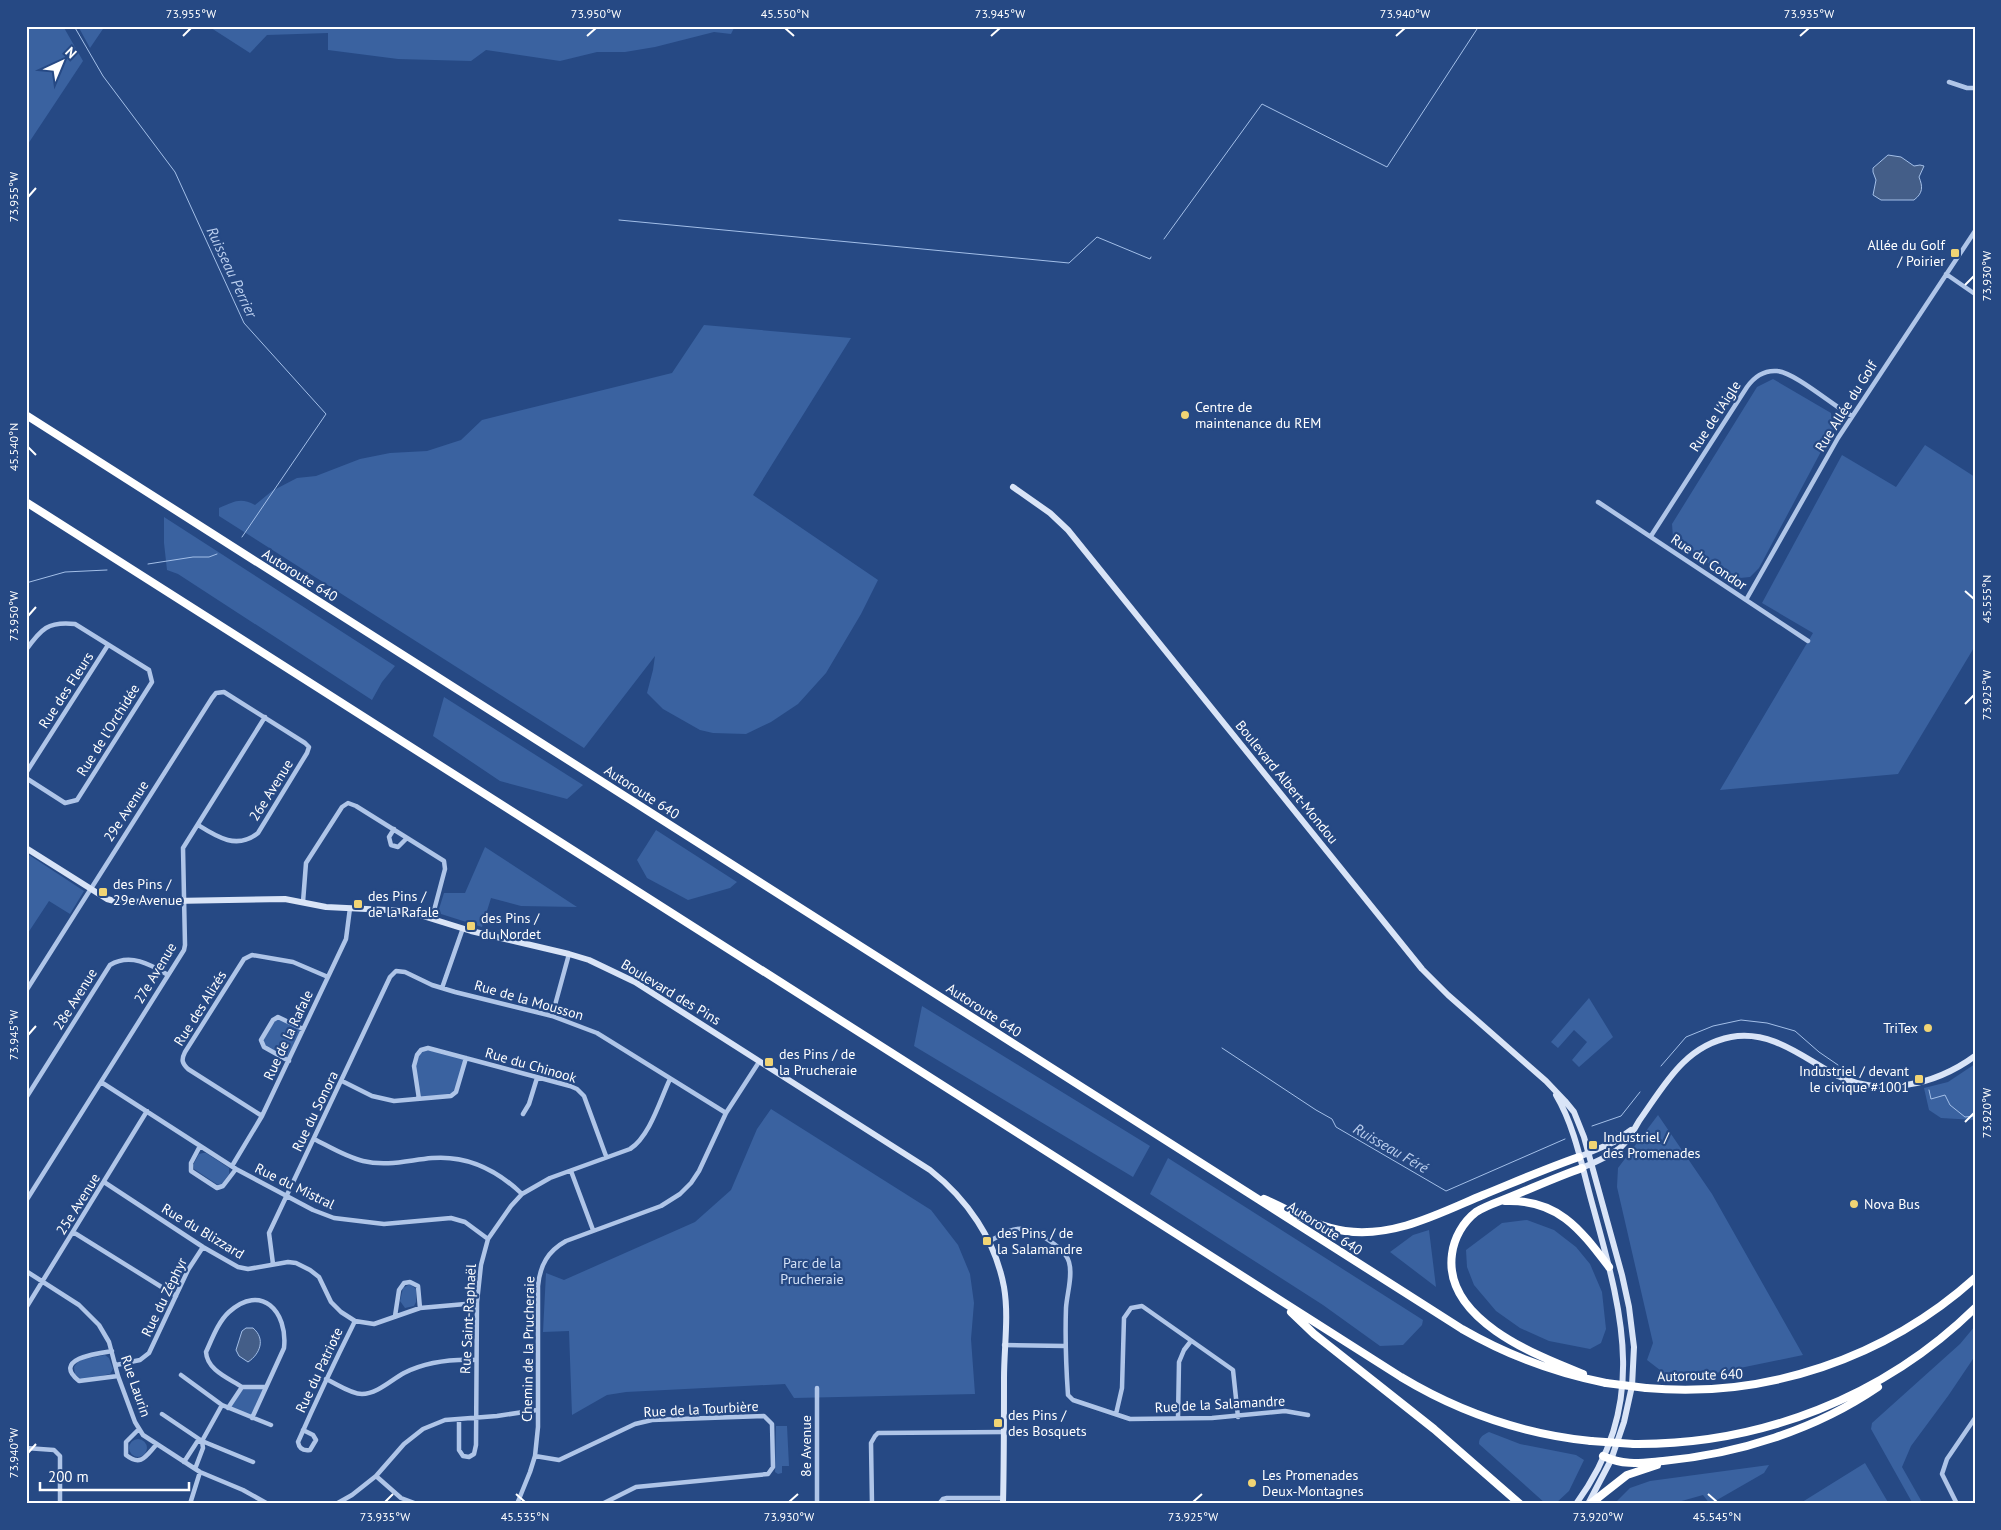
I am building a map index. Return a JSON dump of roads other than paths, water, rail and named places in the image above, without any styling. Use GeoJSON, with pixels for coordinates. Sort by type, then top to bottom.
{"type":"FeatureCollection","features":[{"type":"Feature","properties":{"kind":"highway","name":"Autoroute 640"},"geometry":{"type":"LineString","coordinates":[[26,415],[1476,1338],[1536,1364],[1569,1375],[1606,1383],[1646,1388],[1697,1390],[1732,1388],[1769,1382],[1810,1371],[1833,1364],[1874,1346],[1908,1328],[1975,1278]]}},
{"type":"Feature","properties":{"kind":"highway"},"geometry":{"type":"LineString","coordinates":[[26,502],[1400,1377],[1448,1402],[1485,1417],[1525,1429],[1591,1441],[1634,1444],[1684,1442],[1749,1432],[1832,1409]]}},
{"type":"Feature","properties":{"kind":"highway"},"geometry":{"type":"LineString","coordinates":[[1238,1187],[1326,1226],[1346,1231],[1376,1232],[1412,1223],[1579,1157]]}},
{"type":"Feature","properties":{"kind":"highway"},"geometry":{"type":"LineString","coordinates":[[1582,1168],[1477,1212],[1466,1221],[1458,1233],[1451,1264],[1454,1281],[1459,1292],[1480,1318],[1513,1341],[1546,1359],[1606,1383]]}},
{"type":"Feature","properties":{"kind":"highway"},"geometry":{"type":"LineString","coordinates":[[1501,1201],[1528,1201],[1540,1204],[1559,1214],[1580,1229],[1609,1266]]}},
{"type":"Feature","properties":{"kind":"highway"},"geometry":{"type":"LineString","coordinates":[[1277,1299],[1314,1334],[1406,1406],[1520,1504]]}},
{"type":"Feature","properties":{"kind":"highway"},"geometry":{"type":"LineString","coordinates":[[1589,1504],[1632,1473],[1675,1460],[1756,1443],[1806,1425],[1909,1362],[1945,1335],[1975,1308]]}},
{"type":"Feature","properties":{"kind":"highway"},"geometry":{"type":"LineString","coordinates":[[1603,1456],[1621,1463],[1631,1464],[1675,1460]]}},
{"type":"Feature","properties":{"kind":"street"},"geometry":{"type":"LineString","coordinates":[[1949,82],[1967,88],[1975,88]]}},
{"type":"Feature","properties":{"kind":"street","name":"Rue Allée du Golf"},"geometry":{"type":"LineString","coordinates":[[1746,600],[1852,416],[1975,231]]}},
{"type":"Feature","properties":{"kind":"street"},"geometry":{"type":"LineString","coordinates":[[1946,274],[1975,294]]}},
{"type":"Feature","properties":{"kind":"street","name":"Rue de l'Aigle"},"geometry":{"type":"LineString","coordinates":[[1651,536],[1747,387],[1756,377],[1766,372],[1782,372],[1852,416]]}},
{"type":"Feature","properties":{"kind":"street","name":"Boulevard Albert-Mondou"},"geometry":{"type":"LineString","coordinates":[[1013,487],[1050,512],[1068,530],[1430,978],[1550,1086],[1574,1112],[1581,1127],[1592,1164],[1628,1300],[1633,1339],[1633,1378],[1630,1401],[1620,1438],[1589,1504]]}},
{"type":"Feature","properties":{"kind":"street","name":"Rue du Condor"},"geometry":{"type":"LineString","coordinates":[[1598,502],[1808,641]]}},
{"type":"Feature","properties":{"kind":"street","name":"Rue de l'Orchidée"},"geometry":{"type":"LineString","coordinates":[[26,650],[37,634],[52,624],[61,622],[75,624],[149,670],[152,682],[77,800],[65,802],[26,778]]}},
{"type":"Feature","properties":{"kind":"street","name":"Rue des Fleurs"},"geometry":{"type":"LineString","coordinates":[[26,773],[108,645]]}},
{"type":"Feature","properties":{"kind":"street","name":"29e Avenue"},"geometry":{"type":"LineString","coordinates":[[26,991],[216,693],[224,692],[265,717]]}},
{"type":"Feature","properties":{"kind":"street","name":"27e Avenue"},"geometry":{"type":"LineString","coordinates":[[26,1201],[185,945],[183,851],[265,717]]}},
{"type":"Feature","properties":{"kind":"street","name":"26e Avenue"},"geometry":{"type":"LineString","coordinates":[[198,825],[219,838],[231,840],[249,840],[258,833],[309,748],[306,743],[265,717]]}},
{"type":"Feature","properties":{"kind":"street"},"geometry":{"type":"LineString","coordinates":[[303,902],[306,863],[345,804],[356,806],[444,861],[445,869],[432,918]]}},
{"type":"Feature","properties":{"kind":"street"},"geometry":{"type":"LineString","coordinates":[[394,829],[389,838],[391,845],[398,847],[407,838]]}},
{"type":"Feature","properties":{"kind":"street","name":"Boulevard des Pins"},"geometry":{"type":"LineString","coordinates":[[26,848],[107,899],[118,902],[285,900],[326,907],[398,911],[432,918],[464,928],[569,954],[604,967],[635,982],[909,1156],[943,1181],[974,1215],[989,1241],[1004,1287],[1006,1318],[1004,1345],[1003,1501]]}},
{"type":"Feature","properties":{"kind":"street","name":"Rue de la Rafale"},"geometry":{"type":"LineString","coordinates":[[234,1167],[262,1116],[346,939],[350,908]]}},
{"type":"Feature","properties":{"kind":"street"},"geometry":{"type":"LineString","coordinates":[[442,988],[464,928]]}},
{"type":"Feature","properties":{"kind":"street"},"geometry":{"type":"LineString","coordinates":[[552,1016],[569,954]]}},
{"type":"Feature","properties":{"kind":"street","name":"Rue des Alizés"},"geometry":{"type":"LineString","coordinates":[[262,1116],[188,1069],[183,1064],[184,1052],[244,959],[252,955],[281,959],[328,977]]}},
{"type":"Feature","properties":{"kind":"street","name":"28e Avenue"},"geometry":{"type":"LineString","coordinates":[[26,1098],[110,965],[116,961],[139,960],[149,963],[168,975]]}},
{"type":"Feature","properties":{"kind":"street","name":"Rue de la Mousson"},"geometry":{"type":"LineString","coordinates":[[396,971],[405,972],[442,988],[552,1016],[597,1033],[726,1113]]}},
{"type":"Feature","properties":{"kind":"street","name":"Rue du Sonora"},"geometry":{"type":"LineString","coordinates":[[273,1264],[269,1233],[390,977],[396,971]]}},
{"type":"Feature","properties":{"kind":"street"},"geometry":{"type":"LineString","coordinates":[[288,1061],[264,1047],[261,1040],[273,1020],[278,1017],[303,1029]]}},
{"type":"Feature","properties":{"kind":"street"},"geometry":{"type":"LineString","coordinates":[[1582,1168],[1619,1149],[1637,1126],[1671,1074],[1685,1060],[1706,1045],[1730,1037],[1748,1036],[1771,1040],[1794,1049],[1837,1075],[1853,1082],[1878,1086],[1904,1086],[1923,1082],[1947,1073],[1975,1056]]}},
{"type":"Feature","properties":{"kind":"street","name":"Rue du Chinook"},"geometry":{"type":"LineString","coordinates":[[419,1099],[414,1066],[417,1055],[421,1050],[428,1048],[570,1086],[581,1092],[587,1102],[606,1156]]}},
{"type":"Feature","properties":{"kind":"street","name":"Rue du Chinook"},"geometry":{"type":"LineString","coordinates":[[342,1081],[383,1099],[394,1101],[454,1095],[466,1058]]}},
{"type":"Feature","properties":{"kind":"street","name":"Chemin de la Prucheraie"},"geometry":{"type":"LineString","coordinates":[[517,1504],[535,1456],[538,1427],[538,1286],[542,1266],[546,1258],[558,1246],[592,1230],[661,1206],[680,1194],[699,1171],[726,1113],[759,1062]]}},
{"type":"Feature","properties":{"kind":"street"},"geometry":{"type":"LineString","coordinates":[[523,1114],[529,1104],[537,1078]]}},
{"type":"Feature","properties":{"kind":"street","name":"Rue Saint-Raphaël"},"geometry":{"type":"LineString","coordinates":[[459,1419],[459,1450],[463,1456],[469,1457],[474,1454],[476,1445],[477,1303],[480,1271],[488,1239],[511,1206],[522,1194],[550,1178],[606,1156],[630,1149],[638,1144],[670,1079]]}},
{"type":"Feature","properties":{"kind":"street","name":"Rue du Mistral"},"geometry":{"type":"LineString","coordinates":[[101,1082],[234,1167],[286,1197],[327,1215],[358,1222],[384,1224],[450,1218],[465,1222],[488,1239]]}},
{"type":"Feature","properties":{"kind":"street","name":"Boulevard Albert-Mondou"},"geometry":{"type":"LineString","coordinates":[[1550,1086],[1563,1109],[1579,1157],[1609,1266],[1621,1320],[1624,1371],[1619,1410],[1603,1456],[1576,1504]]}},
{"type":"Feature","properties":{"kind":"street","name":"25e Avenue"},"geometry":{"type":"LineString","coordinates":[[26,1308],[148,1111]]}},
{"type":"Feature","properties":{"kind":"street"},"geometry":{"type":"LineString","coordinates":[[1579,1157],[1617,1140],[1637,1126]]}},
{"type":"Feature","properties":{"kind":"street"},"geometry":{"type":"LineString","coordinates":[[314,1139],[363,1161],[407,1162],[432,1158],[454,1158],[477,1162],[505,1179],[522,1194]]}},
{"type":"Feature","properties":{"kind":"street","name":"Rue du Mistral"},"geometry":{"type":"LineString","coordinates":[[200,1146],[191,1163],[191,1171],[209,1184],[217,1188],[224,1186],[234,1167]]}},
{"type":"Feature","properties":{"kind":"street"},"geometry":{"type":"LineString","coordinates":[[571,1171],[592,1230]]}},
{"type":"Feature","properties":{"kind":"street","name":"Rue du Blizzard"},"geometry":{"type":"LineString","coordinates":[[104,1182],[238,1268],[248,1269],[288,1262],[296,1263],[310,1270],[319,1277],[331,1302],[341,1312],[355,1321]]}},
{"type":"Feature","properties":{"kind":"street","name":"Rue de la Salamandre"},"geometry":{"type":"LineString","coordinates":[[989,1241],[1017,1229],[1030,1230],[1040,1235],[1067,1258],[1071,1273],[1067,1292],[1065,1346],[1068,1396],[1130,1419],[1238,1417],[1285,1411],[1308,1415]]}},
{"type":"Feature","properties":{"kind":"street"},"geometry":{"type":"LineString","coordinates":[[73,1232],[176,1296]]}},
{"type":"Feature","properties":{"kind":"street","name":"Rue du Zéphyr"},"geometry":{"type":"LineString","coordinates":[[116,1365],[140,1360],[149,1353],[188,1270],[203,1247]]}},
{"type":"Feature","properties":{"kind":"street","name":"Rue Laurin"},"geometry":{"type":"LineString","coordinates":[[26,1272],[43,1281],[92,1316],[112,1350],[118,1376],[143,1435],[200,1472],[243,1490],[254,1500],[268,1504]]}},
{"type":"Feature","properties":{"kind":"street"},"geometry":{"type":"LineString","coordinates":[[395,1316],[399,1290],[404,1283],[410,1282],[418,1286],[420,1308]]}},
{"type":"Feature","properties":{"kind":"street"},"geometry":{"type":"LineString","coordinates":[[252,1418],[284,1348],[284,1327],[276,1310],[264,1302],[254,1300],[236,1306],[227,1314],[206,1352],[206,1359],[210,1366],[242,1387],[266,1387]]}},
{"type":"Feature","properties":{"kind":"street"},"geometry":{"type":"LineString","coordinates":[[355,1321],[374,1324],[420,1308],[477,1303]]}},
{"type":"Feature","properties":{"kind":"street"},"geometry":{"type":"LineString","coordinates":[[1116,1414],[1122,1388],[1124,1318],[1131,1308],[1142,1306],[1233,1370],[1238,1417]]}},
{"type":"Feature","properties":{"kind":"street","name":"Rue du Patriote"},"geometry":{"type":"LineString","coordinates":[[303,1430],[313,1435],[316,1440],[310,1450],[304,1450],[299,1447],[298,1442],[303,1430],[326,1379],[355,1321]]}},
{"type":"Feature","properties":{"kind":"street"},"geometry":{"type":"LineString","coordinates":[[1178,1418],[1179,1362],[1184,1350],[1192,1341]]}},
{"type":"Feature","properties":{"kind":"street"},"geometry":{"type":"LineString","coordinates":[[1004,1345],[1065,1346]]}},
{"type":"Feature","properties":{"kind":"street"},"geometry":{"type":"LineString","coordinates":[[112,1350],[80,1357],[71,1365],[72,1372],[79,1381],[118,1376]]}},
{"type":"Feature","properties":{"kind":"street"},"geometry":{"type":"LineString","coordinates":[[326,1379],[356,1394],[362,1394],[373,1392],[390,1381],[424,1365],[453,1360],[476,1360]]}},
{"type":"Feature","properties":{"kind":"street"},"geometry":{"type":"LineString","coordinates":[[181,1376],[222,1405],[270,1425]]}},
{"type":"Feature","properties":{"kind":"street"},"geometry":{"type":"LineString","coordinates":[[228,1408],[242,1387]]}},
{"type":"Feature","properties":{"kind":"street","name":"8e Avenue"},"geometry":{"type":"LineString","coordinates":[[817,1504],[818,1388]]}},
{"type":"Feature","properties":{"kind":"street"},"geometry":{"type":"LineString","coordinates":[[195,1469],[203,1448],[202,1441],[222,1405]]}},
{"type":"Feature","properties":{"kind":"street"},"geometry":{"type":"LineString","coordinates":[[336,1504],[352,1495],[376,1476],[413,1435],[434,1424],[459,1419],[537,1410]]}},
{"type":"Feature","properties":{"kind":"street"},"geometry":{"type":"LineString","coordinates":[[162,1414],[202,1441],[253,1462]]}},
{"type":"Feature","properties":{"kind":"street","name":"Rue de la Tourbière"},"geometry":{"type":"LineString","coordinates":[[535,1456],[559,1460],[635,1424],[652,1420],[764,1416],[772,1424],[773,1467],[768,1474],[636,1487],[602,1504]]}},
{"type":"Feature","properties":{"kind":"street"},"geometry":{"type":"LineString","coordinates":[[1958,1504],[1942,1474],[1947,1460],[1975,1418]]}},
{"type":"Feature","properties":{"kind":"street"},"geometry":{"type":"LineString","coordinates":[[139,1429],[126,1442],[126,1455],[132,1460],[144,1459],[156,1445]]}},
{"type":"Feature","properties":{"kind":"street"},"geometry":{"type":"LineString","coordinates":[[872,1504],[872,1443],[878,1433],[1004,1432]]}},
{"type":"Feature","properties":{"kind":"street"},"geometry":{"type":"LineString","coordinates":[[184,1462],[197,1442],[202,1441]]}},
{"type":"Feature","properties":{"kind":"street"},"geometry":{"type":"LineString","coordinates":[[26,1448],[58,1452],[60,1456],[60,1504]]}},
{"type":"Feature","properties":{"kind":"street"},"geometry":{"type":"LineString","coordinates":[[190,1504],[200,1472]]}},
{"type":"Feature","properties":{"kind":"street"},"geometry":{"type":"LineString","coordinates":[[376,1476],[401,1498],[417,1504]]}},
{"type":"Feature","properties":{"kind":"street"},"geometry":{"type":"LineString","coordinates":[[939,1504],[943,1499],[947,1498],[1003,1501]]}},
{"type":"Feature","properties":{"kind":"waterway","name":"Ruisseau Perrier"},"geometry":{"type":"LineString","coordinates":[[74,26],[103,76],[175,172],[244,323],[326,414],[242,537]]}},
{"type":"Feature","properties":{"kind":"waterway"},"geometry":{"type":"LineString","coordinates":[[1164,239],[1262,104],[1387,167],[1479,26]]}},
{"type":"Feature","properties":{"kind":"waterway"},"geometry":{"type":"LineString","coordinates":[[619,220],[1069,263],[1097,237],[1150,259],[1151,257]]}},
{"type":"Feature","properties":{"kind":"waterway","name":"Ruisseau Perrier"},"geometry":{"type":"LineString","coordinates":[[148,564],[193,557],[209,557],[217,554]]}},
{"type":"Feature","properties":{"kind":"waterway","name":"Ruisseau Perrier"},"geometry":{"type":"LineString","coordinates":[[26,583],[65,572],[107,570]]}},
{"type":"Feature","properties":{"kind":"waterway","name":"Ruisseau Féré"},"geometry":{"type":"LineString","coordinates":[[1661,1066],[1686,1037],[1713,1026],[1741,1020],[1767,1023],[1795,1031],[1819,1052],[1838,1065]]}},
{"type":"Feature","properties":{"kind":"waterway","name":"Ruisseau Féré"},"geometry":{"type":"LineString","coordinates":[[1222,1048],[1332,1119],[1336,1127],[1446,1191],[1565,1139]]}},
{"type":"Feature","properties":{"kind":"waterway","name":"Ruisseau Féré"},"geometry":{"type":"LineString","coordinates":[[1929,1090],[1931,1099],[1945,1095],[1950,1105],[1965,1117],[1975,1116]]}},
{"type":"Feature","properties":{"kind":"waterway","name":"Ruisseau Féré"},"geometry":{"type":"LineString","coordinates":[[1592,1126],[1621,1116],[1640,1092]]}},
{"type":"Feature","properties":{"kind":"place","name":"Allée du Golf / Poirier"},"geometry":{"type":"Point","coordinates":[1955,253]}},
{"type":"Feature","properties":{"kind":"place","name":"Centre de maintenance du REM"},"geometry":{"type":"Point","coordinates":[1185,415]}},
{"type":"Feature","properties":{"kind":"place","name":"des Pins / 29e Avenue"},"geometry":{"type":"Point","coordinates":[103,892]}},
{"type":"Feature","properties":{"kind":"place","name":"des Pins / de la Rafale"},"geometry":{"type":"Point","coordinates":[358,904]}},
{"type":"Feature","properties":{"kind":"place","name":"des Pins / du Nordet"},"geometry":{"type":"Point","coordinates":[471,926]}},
{"type":"Feature","properties":{"kind":"place","name":"TriTex"},"geometry":{"type":"Point","coordinates":[1928,1028]}},
{"type":"Feature","properties":{"kind":"place","name":"des Pins / de la Prucheraie"},"geometry":{"type":"Point","coordinates":[769,1062]}},
{"type":"Feature","properties":{"kind":"place","name":"Industriel / devant le civique #1001"},"geometry":{"type":"Point","coordinates":[1919,1079]}},
{"type":"Feature","properties":{"kind":"place","name":"Industriel / des Promenades"},"geometry":{"type":"Point","coordinates":[1593,1145]}},
{"type":"Feature","properties":{"kind":"place","name":"Nova Bus"},"geometry":{"type":"Point","coordinates":[1854,1204]}},
{"type":"Feature","properties":{"kind":"place","name":"des Pins / de la Salamandre"},"geometry":{"type":"Point","coordinates":[987,1241]}},
{"type":"Feature","properties":{"kind":"place","name":"des Pins / des Bosquets"},"geometry":{"type":"Point","coordinates":[998,1423]}},
{"type":"Feature","properties":{"kind":"place","name":"Les Promenades Deux-Montagnes"},"geometry":{"type":"Point","coordinates":[1252,1483]}},
{"type":"Feature","properties":{"kind":"park label","name":"Parc de la Prucheraie"},"geometry":{"type":"Point","coordinates":[812,1272]}}]}
